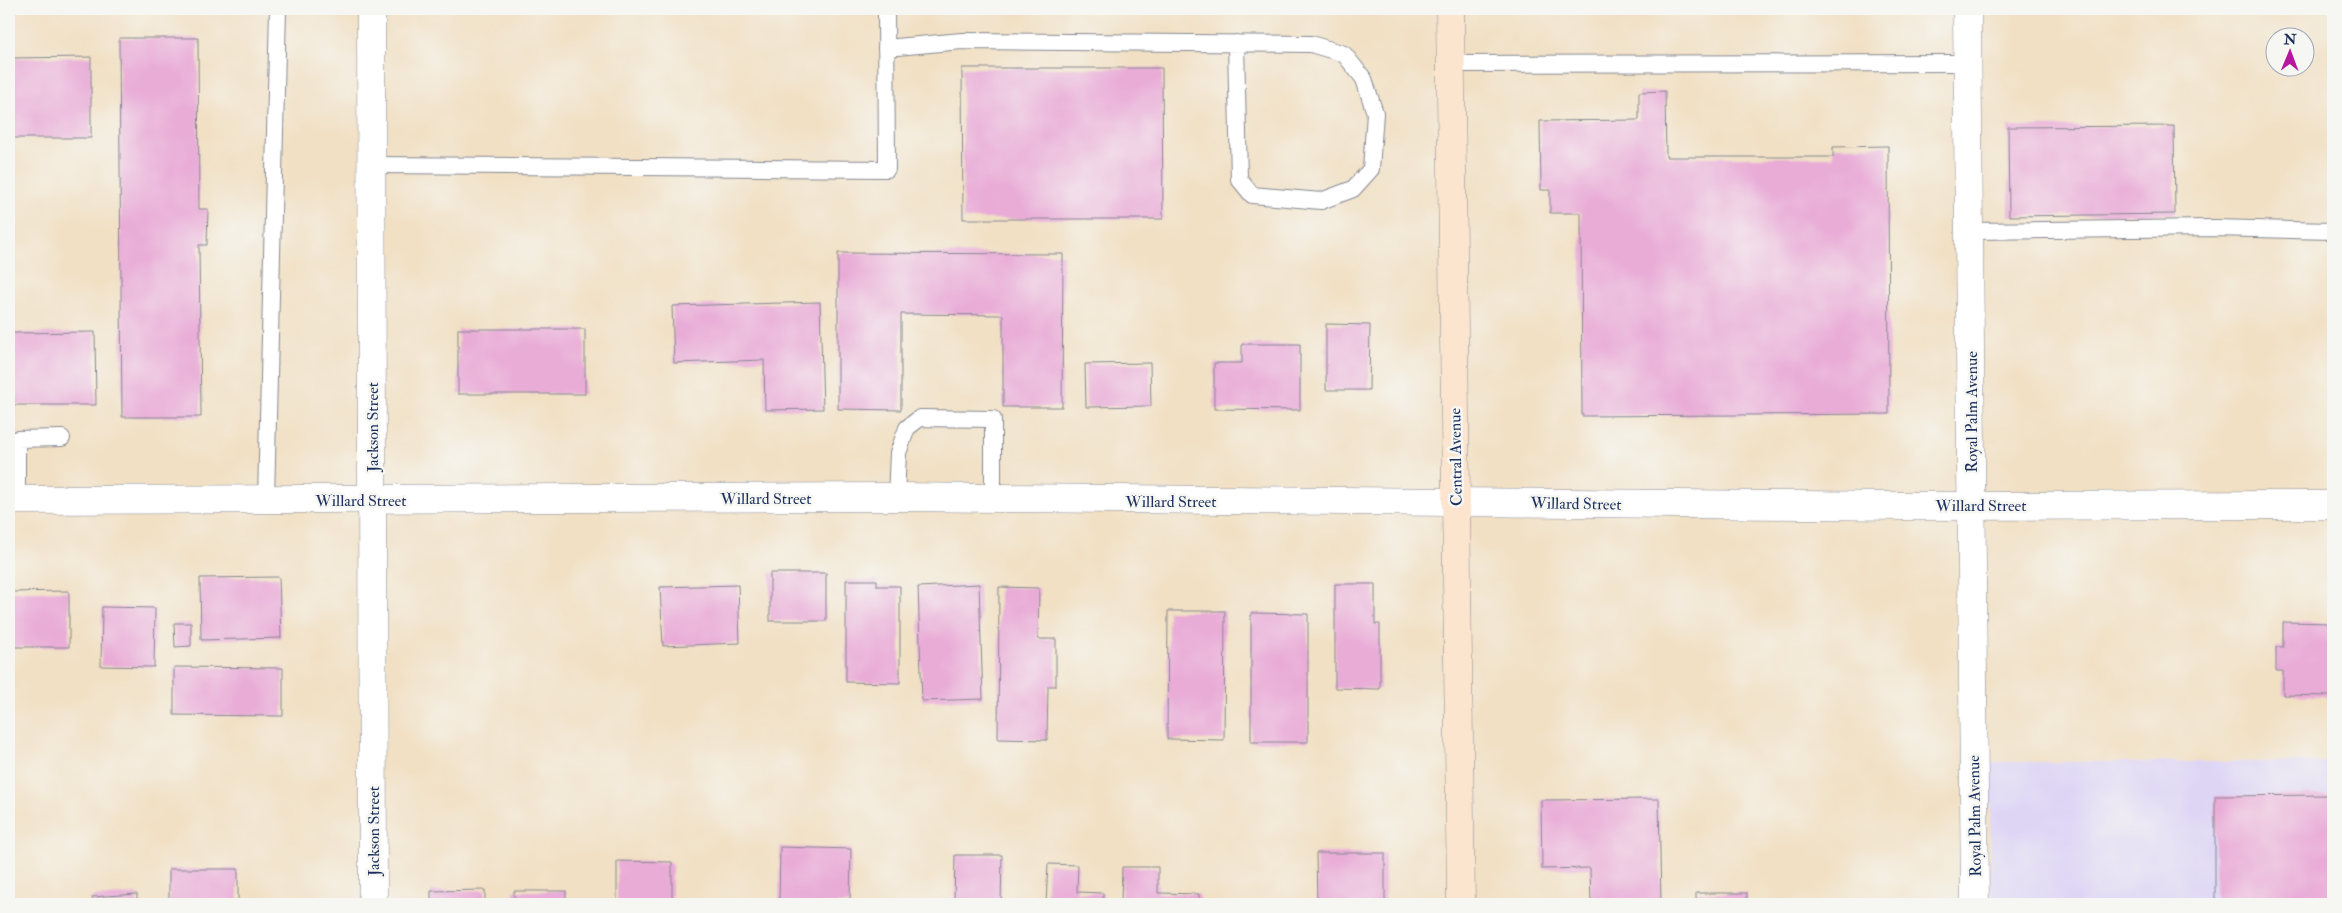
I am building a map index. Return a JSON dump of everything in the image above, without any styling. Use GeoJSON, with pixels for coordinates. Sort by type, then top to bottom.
{"type":"FeatureCollection","features":[{"type":"Feature","properties":{"kind":"street","name":"Jackson Street"},"geometry":{"type":"LineString","coordinates":[[371,9],[373,904]]}},
{"type":"Feature","properties":{"kind":"street","name":"Central Avenue"},"geometry":{"type":"LineString","coordinates":[[1450,9],[1461,904]]}},
{"type":"Feature","properties":{"kind":"street","name":"Royal Palm Avenue"},"geometry":{"type":"LineString","coordinates":[[1967,9],[1970,504],[1976,904]]}},
{"type":"Feature","properties":{"kind":"street","name":"Willard Street"},"geometry":{"type":"LineString","coordinates":[[13,500],[896,497],[1393,503],[1456,501],[2333,504]]}},
{"type":"Feature","properties":{"kind":"lane"},"geometry":{"type":"LineString","coordinates":[[266,500],[278,9]]}},
{"type":"Feature","properties":{"kind":"lane"},"geometry":{"type":"LineString","coordinates":[[371,164],[887,169],[886,9]]}},
{"type":"Feature","properties":{"kind":"lane"},"geometry":{"type":"LineString","coordinates":[[886,48],[962,41],[1311,44],[1344,54],[1364,79],[1375,113],[1371,170],[1353,189],[1321,201],[1252,195],[1239,179],[1236,44]]}},
{"type":"Feature","properties":{"kind":"lane"},"geometry":{"type":"LineString","coordinates":[[1450,64],[1968,63]]}},
{"type":"Feature","properties":{"kind":"lane"},"geometry":{"type":"LineString","coordinates":[[1969,231],[2214,228],[2333,231]]}},
{"type":"Feature","properties":{"kind":"lane"},"geometry":{"type":"LineString","coordinates":[[896,497],[898,453],[907,428],[920,418],[993,419],[992,499]]}},
{"type":"Feature","properties":{"kind":"lane"},"geometry":{"type":"LineString","coordinates":[[13,500],[13,439],[62,438]]}},
{"type":"Feature","properties":{"kind":"shaded area"},"geometry":{"type":"Polygon","coordinates":[[[1990,762],[2333,762],[2333,904],[1991,904],[1990,762]]]}},
{"type":"Feature","properties":{"kind":"building"},"geometry":{"type":"Polygon","coordinates":[[[119,38],[198,38],[199,209],[208,209],[207,245],[199,245],[201,417],[122,417],[119,38]]]}},
{"type":"Feature","properties":{"kind":"building"},"geometry":{"type":"Polygon","coordinates":[[[91,57],[91,138],[9,138],[9,58],[91,57]]]}},
{"type":"Feature","properties":{"kind":"building"},"geometry":{"type":"Polygon","coordinates":[[[962,68],[1162,68],[1163,219],[963,219],[962,68]]]}},
{"type":"Feature","properties":{"kind":"building"},"geometry":{"type":"Polygon","coordinates":[[[1665,91],[1666,157],[1833,157],[1833,147],[1888,146],[1889,414],[1582,416],[1581,213],[1550,213],[1550,190],[1541,190],[1540,121],[1639,120],[1639,92],[1665,91]]]}},
{"type":"Feature","properties":{"kind":"building"},"geometry":{"type":"Polygon","coordinates":[[[2174,126],[2175,214],[2009,216],[2008,127],[2174,126]]]}},
{"type":"Feature","properties":{"kind":"building"},"geometry":{"type":"Polygon","coordinates":[[[838,253],[1063,254],[1062,407],[1003,407],[1003,315],[901,314],[901,410],[838,409],[838,253]]]}},
{"type":"Feature","properties":{"kind":"building"},"geometry":{"type":"Polygon","coordinates":[[[820,302],[823,409],[765,410],[764,360],[674,363],[672,306],[820,302]]]}},
{"type":"Feature","properties":{"kind":"building"},"geometry":{"type":"Polygon","coordinates":[[[1326,324],[1370,325],[1369,390],[1326,390],[1326,324]]]}},
{"type":"Feature","properties":{"kind":"building"},"geometry":{"type":"Polygon","coordinates":[[[458,329],[585,329],[585,394],[458,394],[458,329]]]}},
{"type":"Feature","properties":{"kind":"building"},"geometry":{"type":"Polygon","coordinates":[[[95,332],[96,405],[9,405],[9,333],[95,332]]]}},
{"type":"Feature","properties":{"kind":"building"},"geometry":{"type":"Polygon","coordinates":[[[1242,344],[1300,344],[1300,410],[1214,409],[1214,363],[1242,363],[1242,344]]]}},
{"type":"Feature","properties":{"kind":"building"},"geometry":{"type":"Polygon","coordinates":[[[1150,363],[1151,406],[1086,407],[1085,364],[1150,363]]]}},
{"type":"Feature","properties":{"kind":"building"},"geometry":{"type":"Polygon","coordinates":[[[770,573],[826,573],[826,621],[770,621],[770,573]]]}},
{"type":"Feature","properties":{"kind":"building"},"geometry":{"type":"Polygon","coordinates":[[[279,577],[281,638],[201,640],[200,578],[279,577]]]}},
{"type":"Feature","properties":{"kind":"building"},"geometry":{"type":"Polygon","coordinates":[[[846,580],[877,580],[877,586],[900,586],[900,683],[846,682],[846,580]]]}},
{"type":"Feature","properties":{"kind":"building"},"geometry":{"type":"Polygon","coordinates":[[[979,584],[983,699],[922,701],[918,587],[979,584]]]}},
{"type":"Feature","properties":{"kind":"building"},"geometry":{"type":"Polygon","coordinates":[[[1335,584],[1375,584],[1375,624],[1380,624],[1380,689],[1335,688],[1335,584]]]}},
{"type":"Feature","properties":{"kind":"building"},"geometry":{"type":"Polygon","coordinates":[[[738,585],[740,643],[663,646],[660,587],[738,585]]]}},
{"type":"Feature","properties":{"kind":"building"},"geometry":{"type":"Polygon","coordinates":[[[999,587],[1039,588],[1038,639],[1056,639],[1056,686],[1048,686],[1047,740],[998,739],[999,587]]]}},
{"type":"Feature","properties":{"kind":"building"},"geometry":{"type":"Polygon","coordinates":[[[69,591],[69,647],[9,647],[9,592],[69,591]]]}},
{"type":"Feature","properties":{"kind":"building"},"geometry":{"type":"Polygon","coordinates":[[[102,607],[155,608],[154,667],[101,666],[102,607]]]}},
{"type":"Feature","properties":{"kind":"building"},"geometry":{"type":"Polygon","coordinates":[[[1168,611],[1225,611],[1224,740],[1167,739],[1168,611]]]}},
{"type":"Feature","properties":{"kind":"building"},"geometry":{"type":"Polygon","coordinates":[[[1251,613],[1308,614],[1308,742],[1251,742],[1251,613]]]}},
{"type":"Feature","properties":{"kind":"building"},"geometry":{"type":"Polygon","coordinates":[[[2283,622],[2333,623],[2333,696],[2283,695],[2283,671],[2276,671],[2276,647],[2283,647],[2283,622]]]}},
{"type":"Feature","properties":{"kind":"building"},"geometry":{"type":"Polygon","coordinates":[[[174,623],[191,623],[191,646],[175,647],[174,623]]]}},
{"type":"Feature","properties":{"kind":"building"},"geometry":{"type":"Polygon","coordinates":[[[174,667],[283,668],[283,716],[174,715],[174,667]]]}},
{"type":"Feature","properties":{"kind":"building"},"geometry":{"type":"Polygon","coordinates":[[[2333,795],[2333,904],[2215,904],[2215,796],[2333,795]]]}},
{"type":"Feature","properties":{"kind":"building"},"geometry":{"type":"Polygon","coordinates":[[[1659,799],[1661,904],[1591,904],[1590,868],[1542,869],[1541,800],[1659,799]]]}},
{"type":"Feature","properties":{"kind":"building"},"geometry":{"type":"Polygon","coordinates":[[[780,847],[851,849],[850,904],[779,904],[780,847]]]}},
{"type":"Feature","properties":{"kind":"building"},"geometry":{"type":"Polygon","coordinates":[[[1316,853],[1385,853],[1385,904],[1317,904],[1316,853]]]}},
{"type":"Feature","properties":{"kind":"building"},"geometry":{"type":"Polygon","coordinates":[[[955,855],[1002,855],[1001,904],[954,904],[955,855]]]}},
{"type":"Feature","properties":{"kind":"building"},"geometry":{"type":"Polygon","coordinates":[[[617,861],[672,862],[672,904],[617,904],[617,861]]]}},
{"type":"Feature","properties":{"kind":"building"},"geometry":{"type":"Polygon","coordinates":[[[1048,864],[1078,865],[1077,892],[1103,893],[1103,904],[1046,904],[1048,864]]]}},
{"type":"Feature","properties":{"kind":"building"},"geometry":{"type":"Polygon","coordinates":[[[1122,867],[1158,867],[1158,893],[1199,894],[1199,904],[1121,904],[1122,867]]]}},
{"type":"Feature","properties":{"kind":"building"},"geometry":{"type":"Polygon","coordinates":[[[169,869],[238,869],[238,904],[169,904],[169,869]]]}},
{"type":"Feature","properties":{"kind":"building"},"geometry":{"type":"Polygon","coordinates":[[[485,890],[485,904],[431,904],[431,891],[485,890]]]}},
{"type":"Feature","properties":{"kind":"building"},"geometry":{"type":"Polygon","coordinates":[[[514,891],[566,891],[566,904],[514,904],[514,891]]]}},
{"type":"Feature","properties":{"kind":"building"},"geometry":{"type":"Polygon","coordinates":[[[1696,893],[1747,893],[1747,904],[1696,904],[1696,893]]]}},
{"type":"Feature","properties":{"kind":"building"},"geometry":{"type":"Polygon","coordinates":[[[137,894],[137,904],[93,904],[92,897],[137,894]]]}}]}
